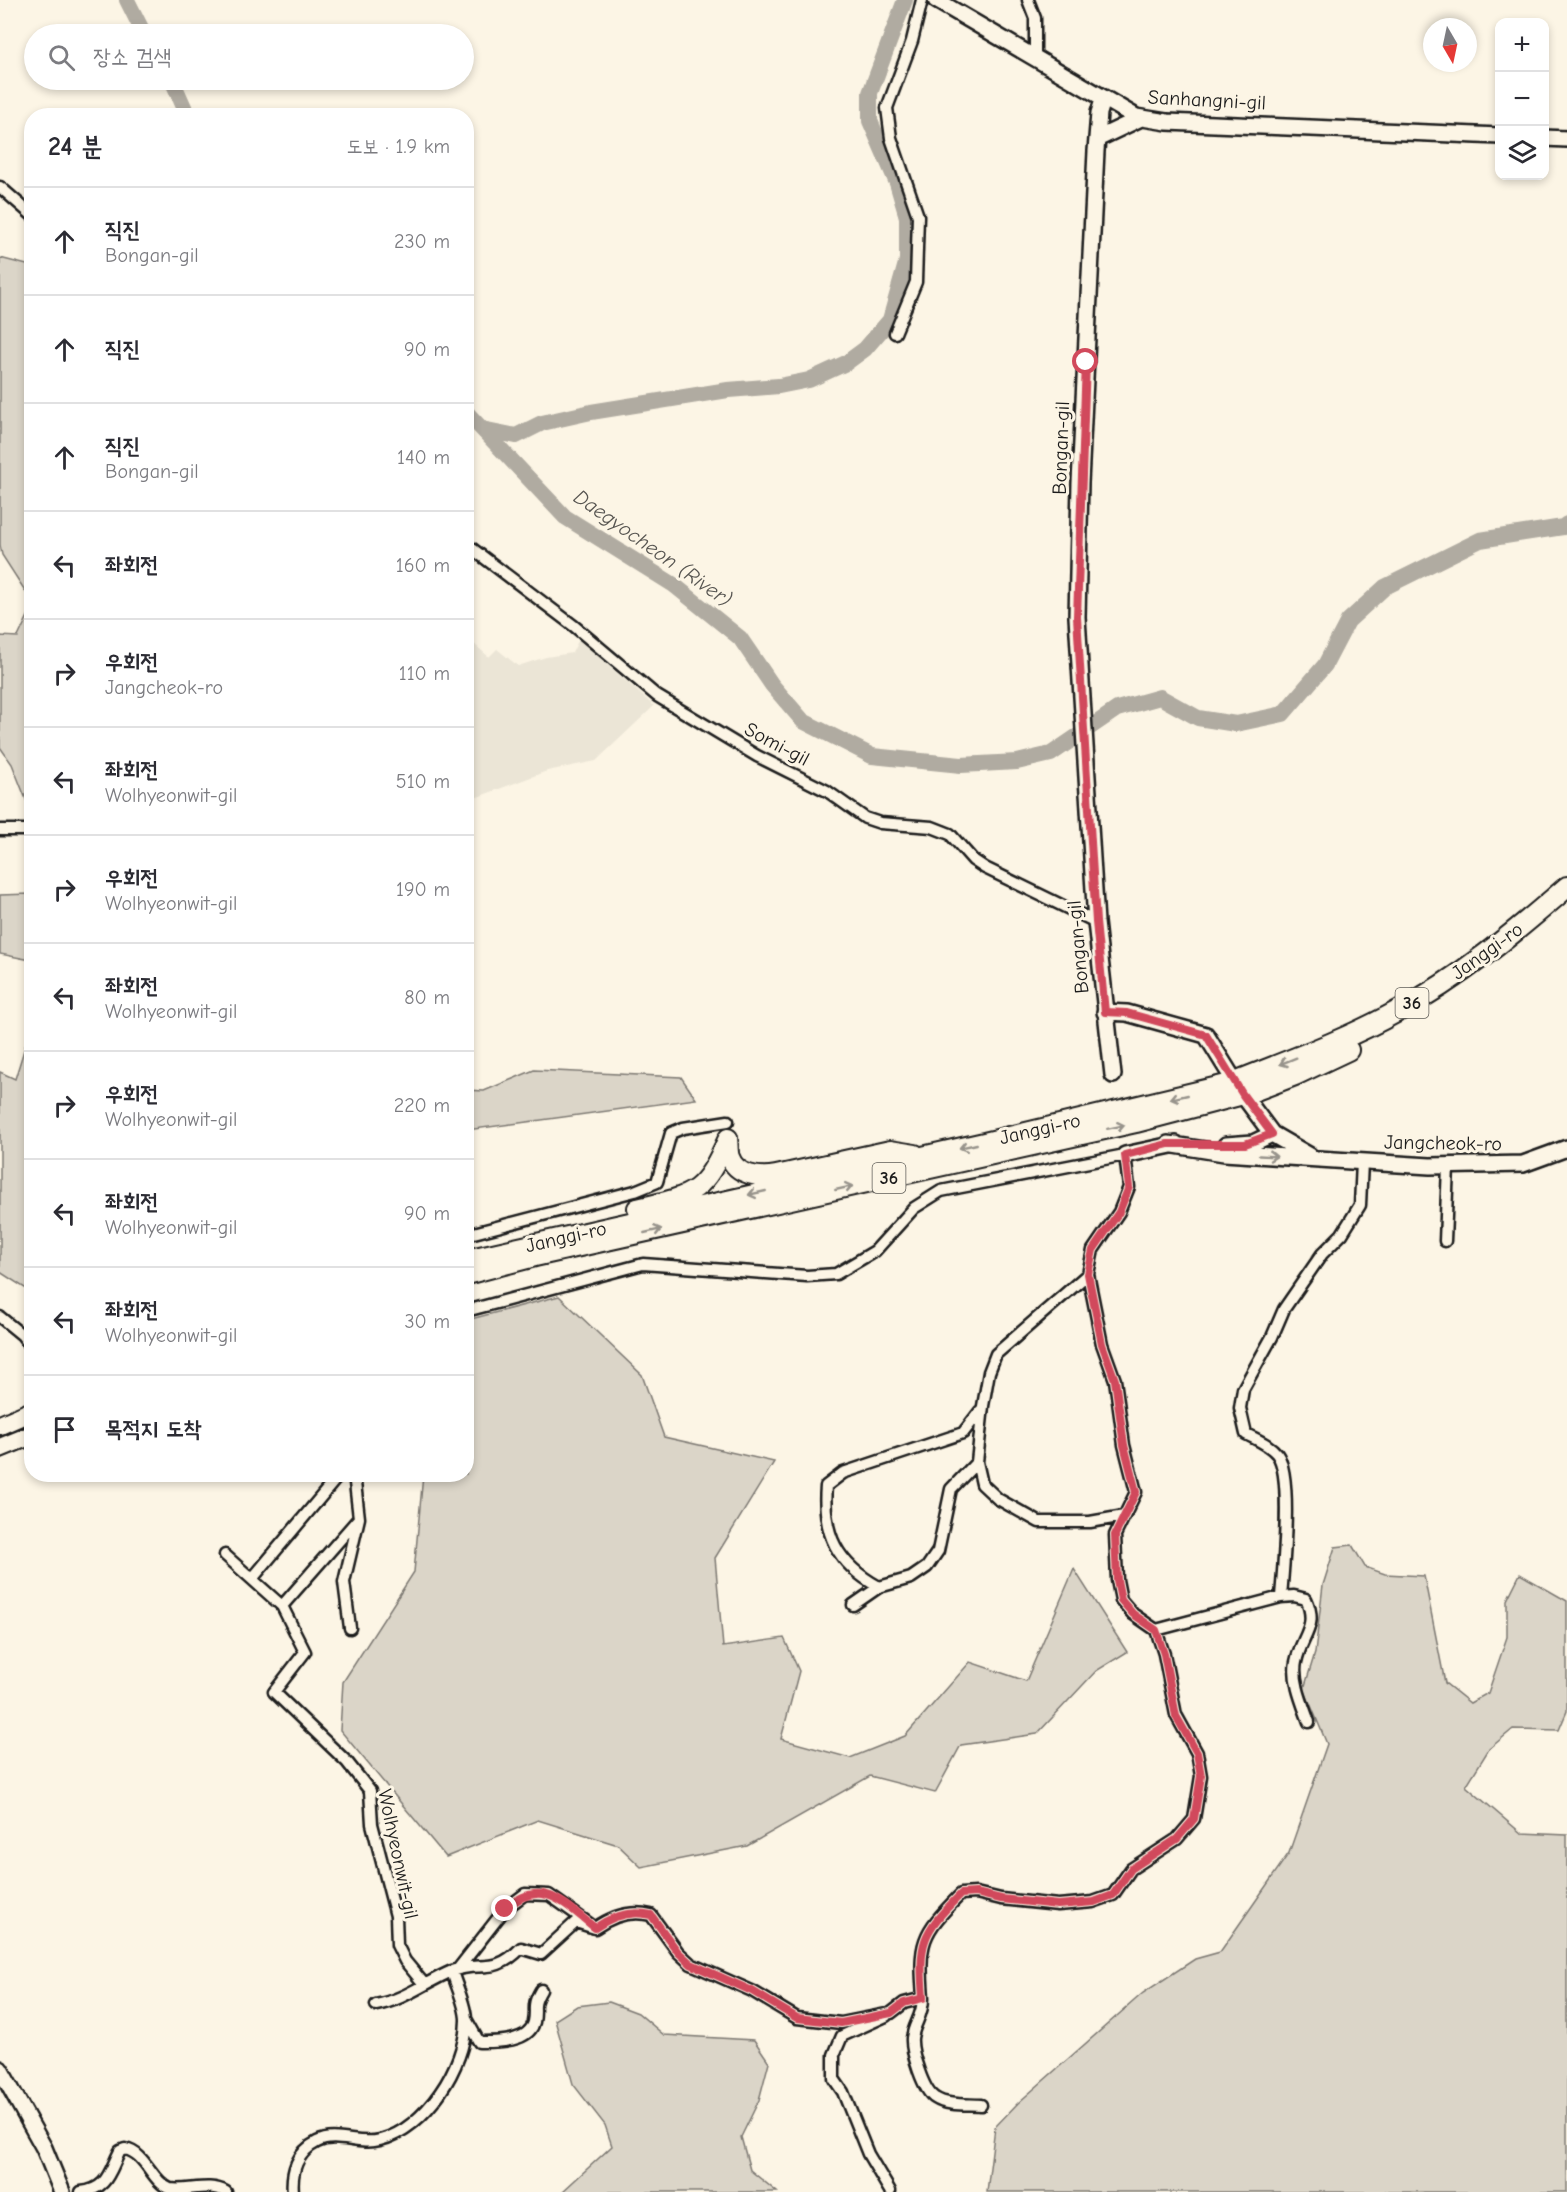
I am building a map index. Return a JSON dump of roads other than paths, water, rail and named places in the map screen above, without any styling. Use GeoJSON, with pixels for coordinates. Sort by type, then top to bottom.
{"type":"FeatureCollection","features":[{"type":"Feature","properties":{"kind":"highway","name":"Janggi-ro"},"geometry":{"type":"LineString","coordinates":[[1239,1088],[1349,1037],[1400,1010],[1454,976],[1515,932],[1567,887]]}},
{"type":"Feature","properties":{"kind":"highway","name":"Janggi-ro"},"geometry":{"type":"LineString","coordinates":[[1239,1088],[1296,1075],[1406,1021],[1462,987],[1524,942],[1567,904]]}},
{"type":"Feature","properties":{"kind":"main road","name":"Janggi-ro"},"geometry":{"type":"LineString","coordinates":[[474,1257],[922,1156],[1239,1088]]}},
{"type":"Feature","properties":{"kind":"main road","name":"Janggi-ro"},"geometry":{"type":"LineString","coordinates":[[474,1273],[535,1257],[1136,1123],[1239,1088]]}},
{"type":"Feature","properties":{"kind":"main road"},"geometry":{"type":"LineString","coordinates":[[506,1251],[532,1233],[682,1197],[696,1190],[713,1172],[728,1138],[730,1157],[734,1165],[757,1176],[776,1175],[890,1150],[922,1156]]}},
{"type":"Feature","properties":{"kind":"main road"},"geometry":{"type":"LineString","coordinates":[[0,1425],[24,1415]]}},
{"type":"Feature","properties":{"kind":"main road"},"geometry":{"type":"LineString","coordinates":[[0,1448],[24,1438]]}},
{"type":"Feature","properties":{"kind":"street"},"geometry":{"type":"LineString","coordinates":[[895,333],[916,282],[918,216],[891,138],[887,108],[912,41],[922,0]]}},
{"type":"Feature","properties":{"kind":"street","name":"Sanhangni-gil"},"geometry":{"type":"LineString","coordinates":[[936,0],[1035,56],[1120,111],[1141,118],[1167,122],[1495,136]]}},
{"type":"Feature","properties":{"kind":"street"},"geometry":{"type":"LineString","coordinates":[[1030,2],[1035,18],[1035,56]]}},
{"type":"Feature","properties":{"kind":"street","name":"Bongan-gil"},"geometry":{"type":"LineString","coordinates":[[1103,100],[1097,139],[1077,617],[1096,922],[1113,1075]]}},
{"type":"Feature","properties":{"kind":"street"},"geometry":{"type":"LineString","coordinates":[[1097,139],[1141,118]]}},
{"type":"Feature","properties":{"kind":"street"},"geometry":{"type":"LineString","coordinates":[[1549,138],[1567,139]]}},
{"type":"Feature","properties":{"kind":"street"},"geometry":{"type":"LineString","coordinates":[[0,187],[24,208]]}},
{"type":"Feature","properties":{"kind":"street","name":"Somi-gil"},"geometry":{"type":"LineString","coordinates":[[474,550],[574,626],[657,696],[730,740],[827,791],[865,818],[880,823],[941,830],[950,834],[974,860],[985,868],[1096,922]]}},
{"type":"Feature","properties":{"kind":"street"},"geometry":{"type":"LineString","coordinates":[[0,830],[24,830]]}},
{"type":"Feature","properties":{"kind":"street"},"geometry":{"type":"LineString","coordinates":[[1105,1012],[1127,1013],[1206,1035],[1239,1088],[1272,1134],[1315,1158]]}},
{"type":"Feature","properties":{"kind":"street"},"geometry":{"type":"LineString","coordinates":[[474,1233],[635,1191],[657,1182],[671,1133],[683,1128],[728,1121]]}},
{"type":"Feature","properties":{"kind":"street"},"geometry":{"type":"LineString","coordinates":[[474,1309],[643,1264],[807,1276],[836,1274],[875,1251],[914,1208],[941,1191],[1125,1155],[1168,1144],[1241,1145],[1272,1134]]}},
{"type":"Feature","properties":{"kind":"street","name":"Jangcheok-ro"},"geometry":{"type":"LineString","coordinates":[[1168,1144],[1224,1153],[1448,1166],[1523,1164],[1567,1148]]}},
{"type":"Feature","properties":{"kind":"street"},"geometry":{"type":"LineString","coordinates":[[981,2105],[950,2103],[934,2098],[926,2088],[913,2052],[912,2038],[923,2012],[920,1958],[923,1939],[961,1894],[976,1893],[1001,1899],[1058,1905],[1094,1902],[1113,1895],[1131,1869],[1177,1839],[1194,1819],[1201,1776],[1197,1753],[1176,1716],[1164,1654],[1156,1630],[1133,1614],[1121,1600],[1115,1535],[1136,1492],[1124,1445],[1115,1380],[1102,1344],[1088,1274],[1093,1250],[1119,1212],[1129,1187],[1125,1155]]}},
{"type":"Feature","properties":{"kind":"street"},"geometry":{"type":"LineString","coordinates":[[1281,1597],[1286,1497],[1283,1468],[1278,1456],[1268,1445],[1246,1434],[1241,1421],[1243,1389],[1289,1301],[1360,1206],[1362,1162]]}},
{"type":"Feature","properties":{"kind":"street"},"geometry":{"type":"LineString","coordinates":[[1444,1241],[1448,1166]]}},
{"type":"Feature","properties":{"kind":"street"},"geometry":{"type":"LineString","coordinates":[[1088,1274],[996,1354],[983,1406],[977,1461],[982,1484],[998,1499],[1039,1522],[1090,1522],[1124,1516]]}},
{"type":"Feature","properties":{"kind":"street"},"geometry":{"type":"LineString","coordinates":[[0,1317],[24,1338]]}},
{"type":"Feature","properties":{"kind":"street"},"geometry":{"type":"LineString","coordinates":[[879,1587],[857,1575],[837,1551],[827,1519],[826,1486],[843,1473],[963,1432],[983,1406]]}},
{"type":"Feature","properties":{"kind":"street"},"geometry":{"type":"LineString","coordinates":[[853,1605],[879,1587],[911,1578],[927,1567],[938,1551],[951,1489],[977,1461]]}},
{"type":"Feature","properties":{"kind":"street"},"geometry":{"type":"LineString","coordinates":[[252,1579],[333,1482]]}},
{"type":"Feature","properties":{"kind":"street"},"geometry":{"type":"LineString","coordinates":[[350,1629],[344,1582],[359,1518],[355,1482]]}},
{"type":"Feature","properties":{"kind":"street"},"geometry":{"type":"LineString","coordinates":[[225,1555],[282,1606],[359,1518]]}},
{"type":"Feature","properties":{"kind":"street"},"geometry":{"type":"LineString","coordinates":[[1156,1630],[1281,1597],[1294,1596],[1306,1599],[1312,1613],[1310,1628],[1295,1663],[1301,1699],[1309,1722]]}},
{"type":"Feature","properties":{"kind":"street","name":"Wolhyeonwit-gil"},"geometry":{"type":"LineString","coordinates":[[282,1606],[305,1652],[274,1692],[347,1762],[370,1791],[372,1824],[396,1916],[397,1945],[405,1961],[424,1984]]}},
{"type":"Feature","properties":{"kind":"street"},"geometry":{"type":"LineString","coordinates":[[455,1970],[505,1909],[525,1894],[549,1895],[595,1928]]}},
{"type":"Feature","properties":{"kind":"street"},"geometry":{"type":"LineString","coordinates":[[375,2005],[392,2002],[455,1970],[502,1964],[521,1948],[540,1954],[576,1922],[595,1928],[619,1916],[639,1912],[651,1915],[678,1952],[691,1964],[752,1991],[797,2018],[841,2023],[891,2013]]}},
{"type":"Feature","properties":{"kind":"street"},"geometry":{"type":"LineString","coordinates":[[455,1970],[466,2019],[479,2042],[505,2041],[515,2038],[531,2027],[534,2021],[533,2004],[541,1990]]}},
{"type":"Feature","properties":{"kind":"street"},"geometry":{"type":"LineString","coordinates":[[890,2191],[868,2154],[843,2092],[834,2079],[833,2064],[842,2036],[873,2024],[904,2003],[923,1998]]}},
{"type":"Feature","properties":{"kind":"street"},"geometry":{"type":"LineString","coordinates":[[293,2192],[291,2176],[295,2164],[314,2143],[336,2138],[359,2143],[382,2140],[399,2132],[432,2106],[455,2064],[466,2019]]}},
{"type":"Feature","properties":{"kind":"street"},"geometry":{"type":"LineString","coordinates":[[0,2069],[44,2148],[62,2192]]}},
{"type":"Feature","properties":{"kind":"street"},"geometry":{"type":"LineString","coordinates":[[81,2192],[101,2187],[110,2178],[115,2161],[125,2149],[136,2154],[162,2184],[173,2190],[212,2188],[226,2192]]}},
{"type":"Feature","properties":{"kind":"waterway","name":"Daegyocheon (River)"},"geometry":{"type":"LineString","coordinates":[[127,0],[139,24]]}},
{"type":"Feature","properties":{"kind":"waterway"},"geometry":{"type":"LineString","coordinates":[[482,429],[516,436],[542,423],[591,412],[728,390],[779,386],[809,380],[846,363],[865,349],[890,320],[907,260],[907,217],[897,183],[870,121],[870,93],[905,0]]}},
{"type":"Feature","properties":{"kind":"waterway","name":"Daegyocheon (River)"},"geometry":{"type":"LineString","coordinates":[[176,90],[184,108]]}},
{"type":"Feature","properties":{"kind":"waterway","name":"Daegyocheon (River)"},"geometry":{"type":"LineString","coordinates":[[474,420],[565,517],[674,585],[740,638],[772,685],[803,721],[872,756],[961,765],[1017,762],[1051,754],[1117,709],[1160,697],[1198,718],[1236,724],[1283,714],[1325,665],[1348,621],[1385,587],[1480,540],[1563,527],[1567,524]]}}]}
